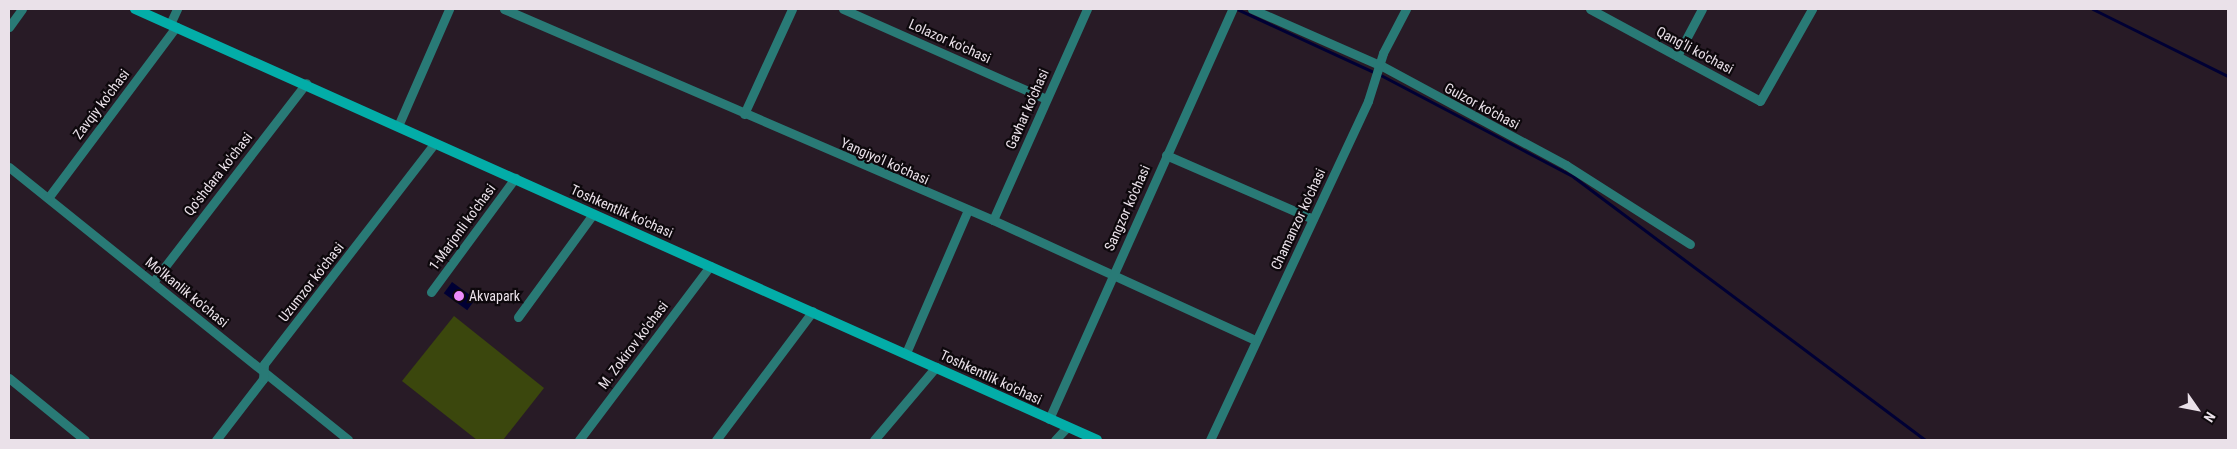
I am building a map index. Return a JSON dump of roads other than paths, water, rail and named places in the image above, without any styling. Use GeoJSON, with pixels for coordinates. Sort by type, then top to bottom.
{"type":"FeatureCollection","features":[{"type":"Feature","properties":{"kind":"main road","name":"Toshkentlik ko'chasi"},"geometry":{"type":"LineString","coordinates":[[135,9],[306,83],[435,143],[813,311],[1096,440]]}},
{"type":"Feature","properties":{"kind":"street"},"geometry":{"type":"LineString","coordinates":[[9,27],[22,9]]}},
{"type":"Feature","properties":{"kind":"street","name":"Zavqiy ko'chasi"},"geometry":{"type":"LineString","coordinates":[[48,198],[173,26],[177,9]]}},
{"type":"Feature","properties":{"kind":"street"},"geometry":{"type":"LineString","coordinates":[[398,126],[449,9]]}},
{"type":"Feature","properties":{"kind":"street","name":"Yangiyo'l ko'chasi"},"geometry":{"type":"LineString","coordinates":[[504,9],[967,212],[993,220],[1255,340]]}},
{"type":"Feature","properties":{"kind":"street"},"geometry":{"type":"LineString","coordinates":[[744,114],[792,9]]}},
{"type":"Feature","properties":{"kind":"street","name":"Lolazor ko'chasi"},"geometry":{"type":"LineString","coordinates":[[843,9],[1046,99]]}},
{"type":"Feature","properties":{"kind":"street","name":"Gavhar ko'chasi"},"geometry":{"type":"LineString","coordinates":[[993,220],[1087,9]]}},
{"type":"Feature","properties":{"kind":"street","name":"Sangzor ko'chasi"},"geometry":{"type":"LineString","coordinates":[[1049,418],[1232,9]]}},
{"type":"Feature","properties":{"kind":"street","name":"Gulzor ko'chasi"},"geometry":{"type":"LineString","coordinates":[[1252,9],[1382,66],[1566,165],[1690,244]]}},
{"type":"Feature","properties":{"kind":"street","name":"Chamanzor ko'chasi"},"geometry":{"type":"LineString","coordinates":[[1210,440],[1255,340],[1313,220],[1382,66],[1383,53],[1406,9]]}},
{"type":"Feature","properties":{"kind":"street","name":"Qang'li ko'chasi"},"geometry":{"type":"LineString","coordinates":[[1590,9],[1760,101],[1812,9]]}},
{"type":"Feature","properties":{"kind":"street"},"geometry":{"type":"LineString","coordinates":[[1677,56],[1702,9]]}},
{"type":"Feature","properties":{"kind":"street","name":"Qo'shdara ko'chasi"},"geometry":{"type":"LineString","coordinates":[[153,282],[306,83]]}},
{"type":"Feature","properties":{"kind":"street","name":"Uzumzor ko'chasi"},"geometry":{"type":"LineString","coordinates":[[216,440],[264,371],[435,143]]}},
{"type":"Feature","properties":{"kind":"street"},"geometry":{"type":"LineString","coordinates":[[1166,155],[1313,220]]}},
{"type":"Feature","properties":{"kind":"street","name":"Mo'lkanlik ko'chasi"},"geometry":{"type":"LineString","coordinates":[[9,166],[348,440]]}},
{"type":"Feature","properties":{"kind":"street","name":"1-Marjonli ko'chasi"},"geometry":{"type":"LineString","coordinates":[[431,292],[515,178]]}},
{"type":"Feature","properties":{"kind":"street"},"geometry":{"type":"LineString","coordinates":[[906,353],[967,212]]}},
{"type":"Feature","properties":{"kind":"street"},"geometry":{"type":"LineString","coordinates":[[518,317],[593,214]]}},
{"type":"Feature","properties":{"kind":"street","name":"M. Zokirov ko'chasi"},"geometry":{"type":"LineString","coordinates":[[579,440],[710,266]]}},
{"type":"Feature","properties":{"kind":"street"},"geometry":{"type":"LineString","coordinates":[[716,440],[813,311]]}},
{"type":"Feature","properties":{"kind":"street"},"geometry":{"type":"LineString","coordinates":[[874,440],[936,367]]}},
{"type":"Feature","properties":{"kind":"street"},"geometry":{"type":"LineString","coordinates":[[9,378],[85,440]]}},
{"type":"Feature","properties":{"kind":"street"},"geometry":{"type":"LineString","coordinates":[[1056,440],[1067,427]]}},
{"type":"Feature","properties":{"kind":"waterway"},"geometry":{"type":"LineString","coordinates":[[1237,9],[1374,72]]}},
{"type":"Feature","properties":{"kind":"waterway"},"geometry":{"type":"LineString","coordinates":[[2093,9],[2228,76]]}},
{"type":"Feature","properties":{"kind":"waterway"},"geometry":{"type":"LineString","coordinates":[[1379,74],[1574,177],[1925,440]]}},
{"type":"Feature","properties":{"kind":"place","name":"Akvapark"},"geometry":{"type":"Point","coordinates":[459,296]}}]}
